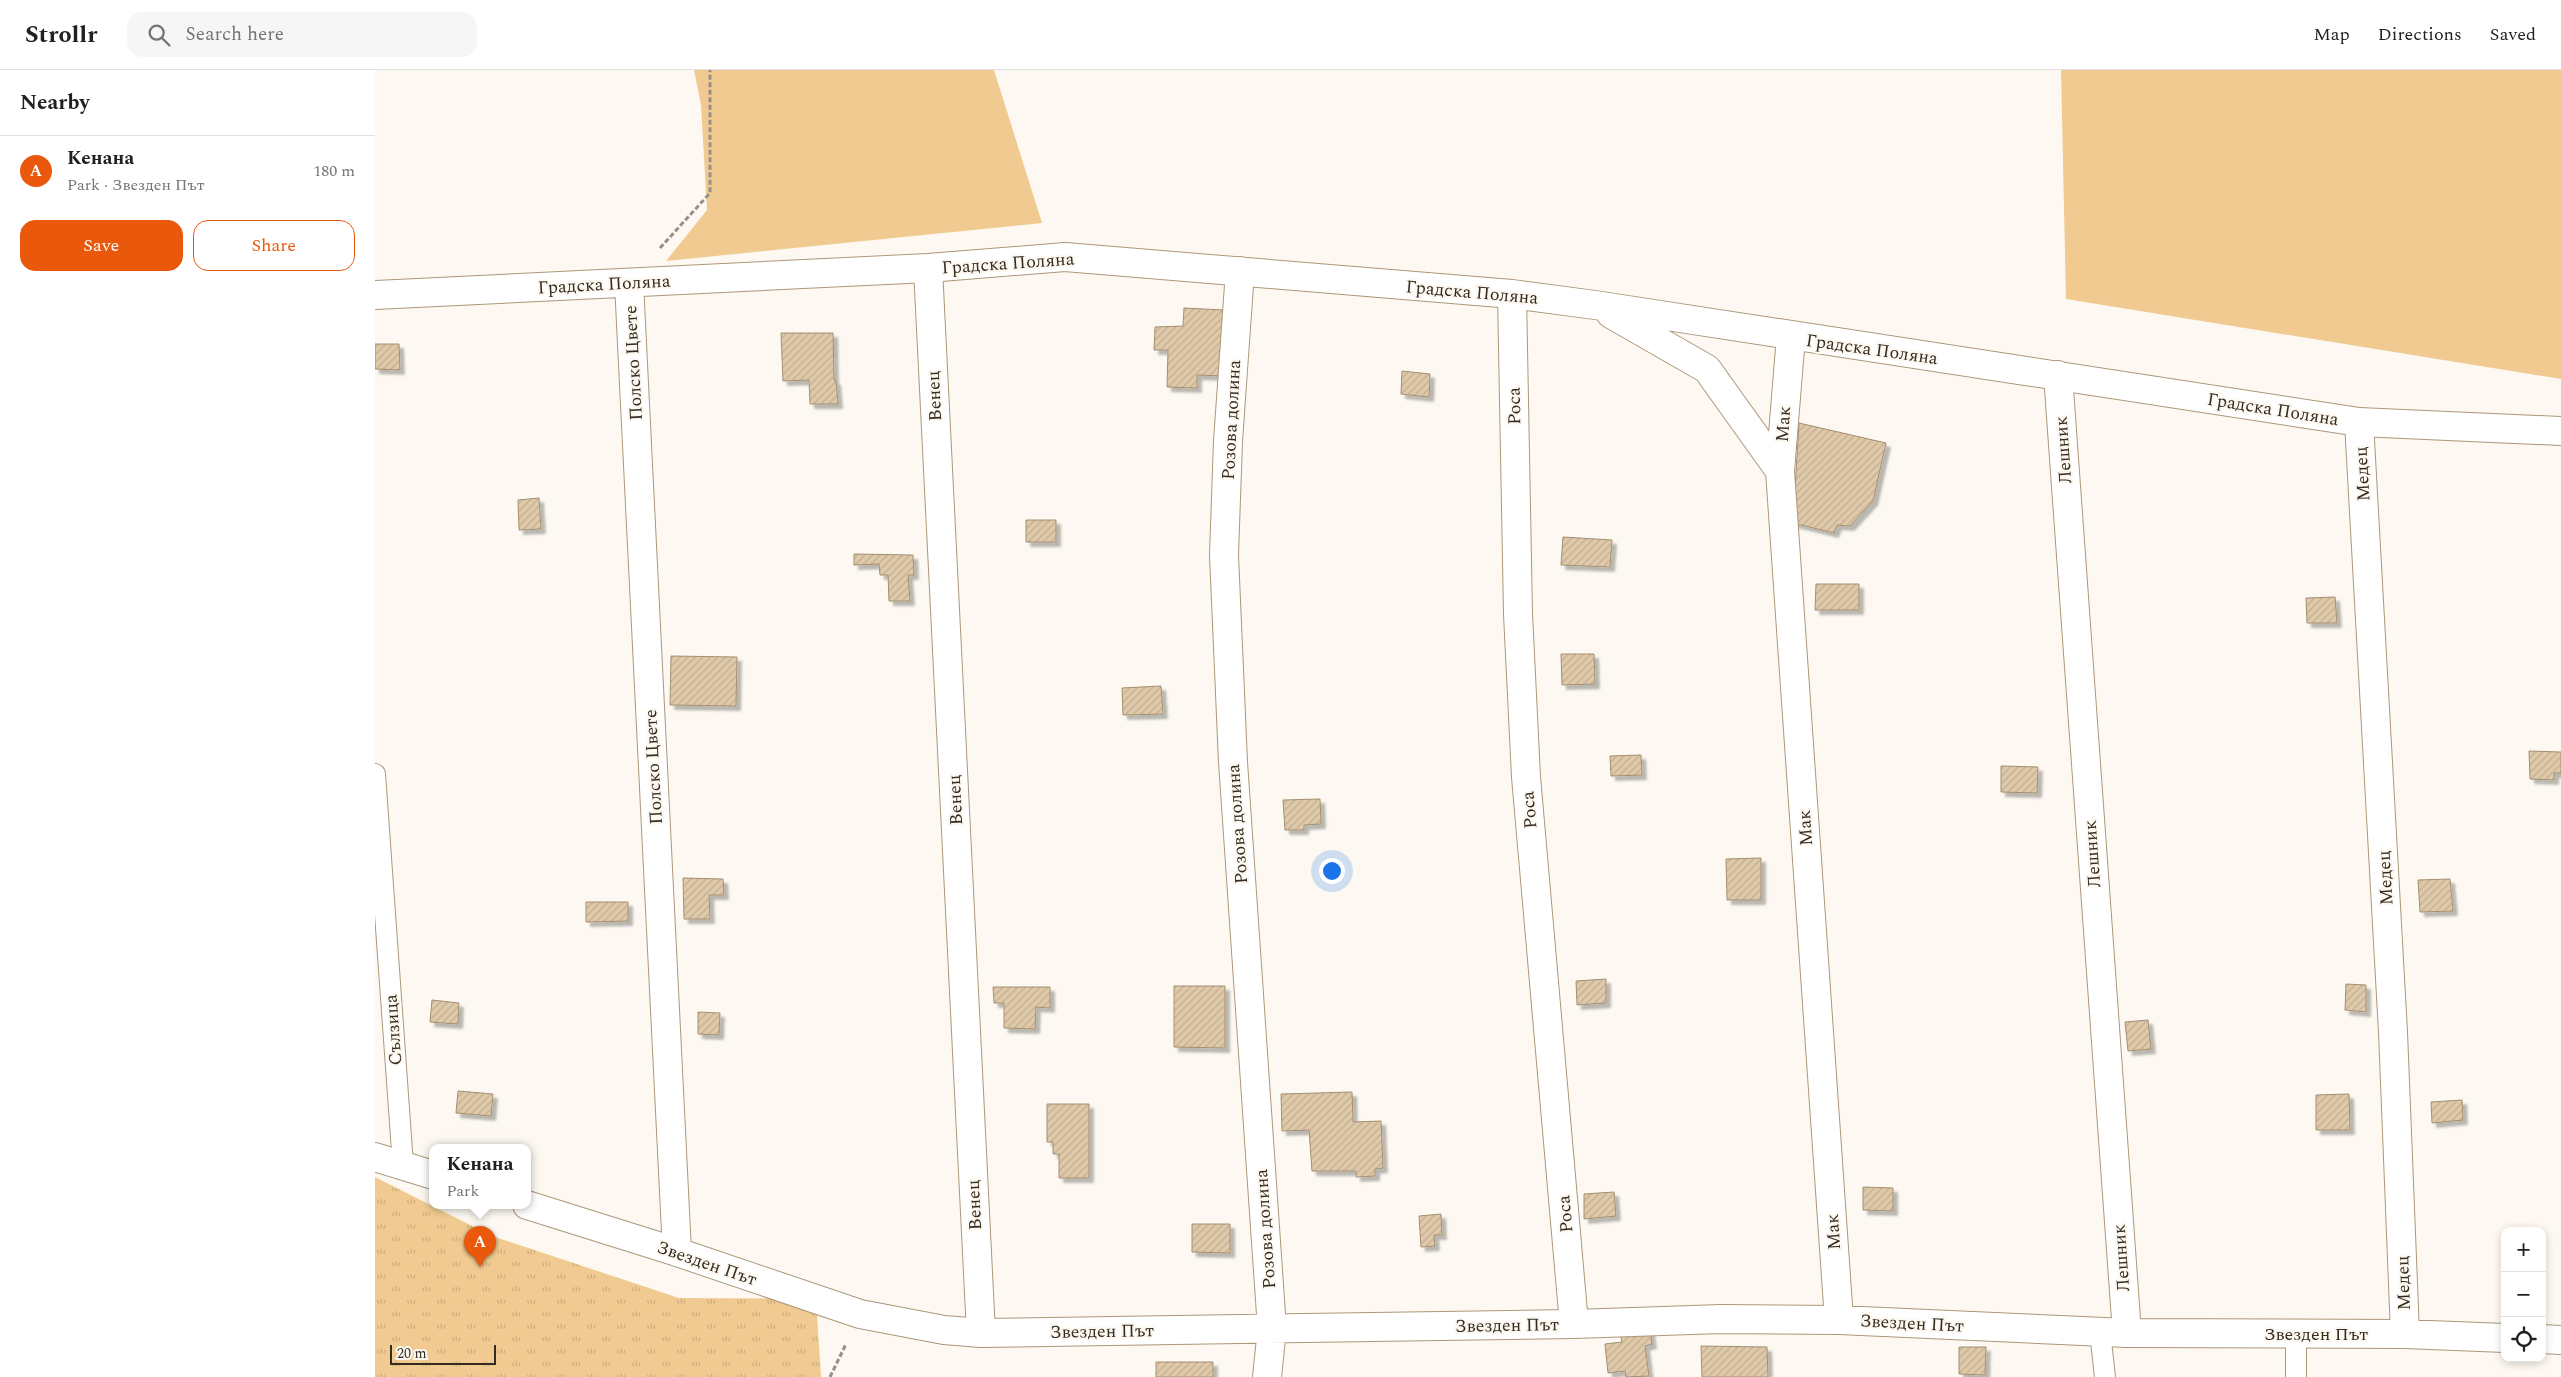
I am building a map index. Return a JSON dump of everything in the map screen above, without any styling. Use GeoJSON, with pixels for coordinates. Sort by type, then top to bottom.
{"type":"FeatureCollection","features":[{"type":"Feature","properties":{"kind":"street","name":"Градска Поляна"},"geometry":{"type":"LineString","coordinates":[[375,295],[928,268],[1065,257],[1512,294],[1595,305],[2359,422],[2561,431]]}},
{"type":"Feature","properties":{"kind":"street","name":"Венец"},"geometry":{"type":"LineString","coordinates":[[928,268],[981,1333]]}},
{"type":"Feature","properties":{"kind":"street","name":"Розова долина"},"geometry":{"type":"LineString","coordinates":[[1240,271],[1228,441],[1224,555],[1233,762],[1271,1329],[1267,1377]]}},
{"type":"Feature","properties":{"kind":"street","name":"Полско Цвете"},"geometry":{"type":"LineString","coordinates":[[629,283],[677,1252]]}},
{"type":"Feature","properties":{"kind":"street","name":"Роса"},"geometry":{"type":"LineString","coordinates":[[1512,294],[1518,614],[1526,777],[1574,1324]]}},
{"type":"Feature","properties":{"kind":"street"},"geometry":{"type":"LineString","coordinates":[[1595,305],[1707,369],[1780,471]]}},
{"type":"Feature","properties":{"kind":"street","name":"Мак"},"geometry":{"type":"LineString","coordinates":[[1791,336],[1780,471],[1839,1320]]}},
{"type":"Feature","properties":{"kind":"street","name":"Лешник"},"geometry":{"type":"LineString","coordinates":[[2058,376],[2114,1332]]}},
{"type":"Feature","properties":{"kind":"street","name":"Медец"},"geometry":{"type":"LineString","coordinates":[[2359,422],[2393,1032],[2405,1334]]}},
{"type":"Feature","properties":{"kind":"street"},"geometry":{"type":"LineString","coordinates":[[375,1157],[429,1174]]}},
{"type":"Feature","properties":{"kind":"street","name":"Звезден Път"},"geometry":{"type":"LineString","coordinates":[[531,1206],[677,1252],[860,1314],[945,1330],[981,1333],[1574,1324],[1721,1318],[1839,1320],[2114,1332],[2405,1334],[2501,1338]]}},
{"type":"Feature","properties":{"kind":"street"},"geometry":{"type":"LineString","coordinates":[[2546,1339],[2561,1340]]}},
{"type":"Feature","properties":{"kind":"lane","name":"Сълзица"},"geometry":{"type":"LineString","coordinates":[[375,774],[403,1165]]}},
{"type":"Feature","properties":{"kind":"lane"},"geometry":{"type":"LineString","coordinates":[[2105,1377],[2114,1332]]}},
{"type":"Feature","properties":{"kind":"lane"},"geometry":{"type":"LineString","coordinates":[[2296,1333],[2296,1377]]}},
{"type":"Feature","properties":{"kind":"path"},"geometry":{"type":"LineString","coordinates":[[629,283],[710,193],[710,70]]}},
{"type":"Feature","properties":{"kind":"green space"},"geometry":{"type":"Polygon","coordinates":[[[694,70],[994,70],[1042,223],[666,261],[707,210],[701,105],[694,70]]]}},
{"type":"Feature","properties":{"kind":"green space"},"geometry":{"type":"Polygon","coordinates":[[[2061,70],[2561,70],[2561,379],[2066,299],[2061,70]]]}},
{"type":"Feature","properties":{"kind":"green space"},"geometry":{"type":"Polygon","coordinates":[[[375,1177],[429,1204],[429,1209],[438,1209],[492,1236],[679,1298],[816,1299],[821,1377],[375,1377],[375,1177]]]}},
{"type":"Feature","properties":{"kind":"building"},"geometry":{"type":"Polygon","coordinates":[[[1184,308],[1225,310],[1224,376],[1197,375],[1197,388],[1167,387],[1168,350],[1154,350],[1155,327],[1183,326],[1184,308]]]}},
{"type":"Feature","properties":{"kind":"building"},"geometry":{"type":"Polygon","coordinates":[[[781,333],[833,333],[834,380],[836,381],[838,404],[810,404],[809,380],[783,381],[781,333]]]}},
{"type":"Feature","properties":{"kind":"building"},"geometry":{"type":"Polygon","coordinates":[[[375,344],[399,344],[400,370],[375,369],[375,344]]]}},
{"type":"Feature","properties":{"kind":"building"},"geometry":{"type":"Polygon","coordinates":[[[1402,371],[1430,374],[1429,397],[1401,394],[1402,371]]]}},
{"type":"Feature","properties":{"kind":"building"},"geometry":{"type":"Polygon","coordinates":[[[1799,423],[1886,443],[1873,501],[1850,526],[1837,525],[1834,533],[1793,523],[1799,423]]]}},
{"type":"Feature","properties":{"kind":"building"},"geometry":{"type":"Polygon","coordinates":[[[539,498],[541,529],[519,530],[518,500],[539,498]]]}},
{"type":"Feature","properties":{"kind":"building"},"geometry":{"type":"Polygon","coordinates":[[[1026,520],[1056,520],[1056,542],[1026,542],[1026,520]]]}},
{"type":"Feature","properties":{"kind":"building"},"geometry":{"type":"Polygon","coordinates":[[[1563,537],[1612,540],[1610,567],[1561,565],[1563,537]]]}},
{"type":"Feature","properties":{"kind":"building"},"geometry":{"type":"Polygon","coordinates":[[[854,554],[913,555],[914,575],[908,575],[910,601],[889,601],[888,575],[880,575],[879,564],[854,565],[854,554]]]}},
{"type":"Feature","properties":{"kind":"building"},"geometry":{"type":"Polygon","coordinates":[[[1816,584],[1859,584],[1859,610],[1815,610],[1816,584]]]}},
{"type":"Feature","properties":{"kind":"building"},"geometry":{"type":"Polygon","coordinates":[[[2335,597],[2337,623],[2307,623],[2306,598],[2335,597]]]}},
{"type":"Feature","properties":{"kind":"building"},"geometry":{"type":"Polygon","coordinates":[[[1561,654],[1594,654],[1595,684],[1562,685],[1561,654]]]}},
{"type":"Feature","properties":{"kind":"building"},"geometry":{"type":"Polygon","coordinates":[[[671,656],[737,657],[736,706],[670,705],[671,656]]]}},
{"type":"Feature","properties":{"kind":"building"},"geometry":{"type":"Polygon","coordinates":[[[1161,686],[1163,714],[1123,715],[1122,688],[1161,686]]]}},
{"type":"Feature","properties":{"kind":"building"},"geometry":{"type":"Polygon","coordinates":[[[2529,751],[2561,752],[2561,773],[2554,773],[2554,780],[2530,779],[2529,751]]]}},
{"type":"Feature","properties":{"kind":"building"},"geometry":{"type":"Polygon","coordinates":[[[1641,755],[1642,775],[1611,776],[1610,756],[1641,755]]]}},
{"type":"Feature","properties":{"kind":"building"},"geometry":{"type":"Polygon","coordinates":[[[2001,766],[2038,767],[2037,793],[2001,792],[2001,766]]]}},
{"type":"Feature","properties":{"kind":"building"},"geometry":{"type":"Polygon","coordinates":[[[1320,799],[1321,824],[1304,825],[1304,830],[1285,830],[1283,800],[1320,799]]]}},
{"type":"Feature","properties":{"kind":"building"},"geometry":{"type":"Polygon","coordinates":[[[1761,858],[1761,900],[1727,900],[1726,859],[1761,858]]]}},
{"type":"Feature","properties":{"kind":"building"},"geometry":{"type":"Polygon","coordinates":[[[683,878],[723,879],[724,895],[709,895],[710,919],[684,919],[683,878]]]}},
{"type":"Feature","properties":{"kind":"building"},"geometry":{"type":"Polygon","coordinates":[[[2450,879],[2453,911],[2420,912],[2418,880],[2450,879]]]}},
{"type":"Feature","properties":{"kind":"building"},"geometry":{"type":"Polygon","coordinates":[[[586,902],[628,902],[628,921],[586,922],[586,902]]]}},
{"type":"Feature","properties":{"kind":"building"},"geometry":{"type":"Polygon","coordinates":[[[1606,979],[1606,1003],[1577,1005],[1576,981],[1606,979]]]}},
{"type":"Feature","properties":{"kind":"building"},"geometry":{"type":"Polygon","coordinates":[[[2346,984],[2366,985],[2366,1012],[2345,1010],[2346,984]]]}},
{"type":"Feature","properties":{"kind":"building"},"geometry":{"type":"Polygon","coordinates":[[[1174,986],[1225,986],[1225,1048],[1174,1047],[1174,986]]]}},
{"type":"Feature","properties":{"kind":"building"},"geometry":{"type":"Polygon","coordinates":[[[993,987],[1050,987],[1050,1008],[1036,1007],[1035,1029],[1004,1028],[1004,1003],[994,1003],[993,987]]]}},
{"type":"Feature","properties":{"kind":"building"},"geometry":{"type":"Polygon","coordinates":[[[432,1000],[459,1003],[458,1024],[430,1022],[432,1000]]]}},
{"type":"Feature","properties":{"kind":"building"},"geometry":{"type":"Polygon","coordinates":[[[698,1012],[720,1013],[719,1035],[698,1034],[698,1012]]]}},
{"type":"Feature","properties":{"kind":"building"},"geometry":{"type":"Polygon","coordinates":[[[2148,1020],[2151,1049],[2128,1051],[2125,1022],[2148,1020]]]}},
{"type":"Feature","properties":{"kind":"building"},"geometry":{"type":"Polygon","coordinates":[[[458,1091],[493,1094],[491,1116],[456,1113],[458,1091]]]}},
{"type":"Feature","properties":{"kind":"building"},"geometry":{"type":"Polygon","coordinates":[[[1352,1092],[1353,1122],[1381,1121],[1383,1168],[1375,1169],[1375,1176],[1356,1177],[1356,1171],[1312,1171],[1309,1130],[1282,1131],[1281,1094],[1352,1092]]]}},
{"type":"Feature","properties":{"kind":"building"},"geometry":{"type":"Polygon","coordinates":[[[2349,1094],[2350,1130],[2316,1130],[2316,1095],[2349,1094]]]}},
{"type":"Feature","properties":{"kind":"building"},"geometry":{"type":"Polygon","coordinates":[[[2462,1100],[2463,1120],[2432,1123],[2431,1102],[2462,1100]]]}},
{"type":"Feature","properties":{"kind":"building"},"geometry":{"type":"Polygon","coordinates":[[[1047,1104],[1089,1104],[1089,1178],[1059,1178],[1059,1154],[1053,1154],[1053,1142],[1047,1142],[1047,1104]]]}},
{"type":"Feature","properties":{"kind":"building"},"geometry":{"type":"Polygon","coordinates":[[[1863,1187],[1893,1188],[1893,1211],[1863,1210],[1863,1187]]]}},
{"type":"Feature","properties":{"kind":"building"},"geometry":{"type":"Polygon","coordinates":[[[1614,1192],[1616,1216],[1584,1219],[1584,1194],[1614,1192]]]}},
{"type":"Feature","properties":{"kind":"building"},"geometry":{"type":"Polygon","coordinates":[[[1441,1214],[1442,1235],[1434,1235],[1435,1246],[1421,1247],[1419,1216],[1441,1214]]]}},
{"type":"Feature","properties":{"kind":"building"},"geometry":{"type":"Polygon","coordinates":[[[1192,1224],[1230,1224],[1230,1253],[1192,1252],[1192,1224]]]}},
{"type":"Feature","properties":{"kind":"building"},"geometry":{"type":"Polygon","coordinates":[[[1650,1330],[1652,1344],[1645,1346],[1649,1376],[1626,1377],[1625,1371],[1608,1373],[1605,1344],[1622,1342],[1620,1334],[1650,1330]]]}},
{"type":"Feature","properties":{"kind":"building"},"geometry":{"type":"Polygon","coordinates":[[[1701,1346],[1767,1347],[1768,1377],[1702,1377],[1701,1346]]]}},
{"type":"Feature","properties":{"kind":"building"},"geometry":{"type":"Polygon","coordinates":[[[1959,1347],[1986,1347],[1985,1375],[1959,1374],[1959,1347]]]}},
{"type":"Feature","properties":{"kind":"building"},"geometry":{"type":"Polygon","coordinates":[[[1156,1362],[1213,1362],[1213,1377],[1156,1377],[1156,1362]]]}},
{"type":"Feature","properties":{"kind":"place","name":"Кенана"},"geometry":{"type":"Point","coordinates":[480,1267]}}]}
